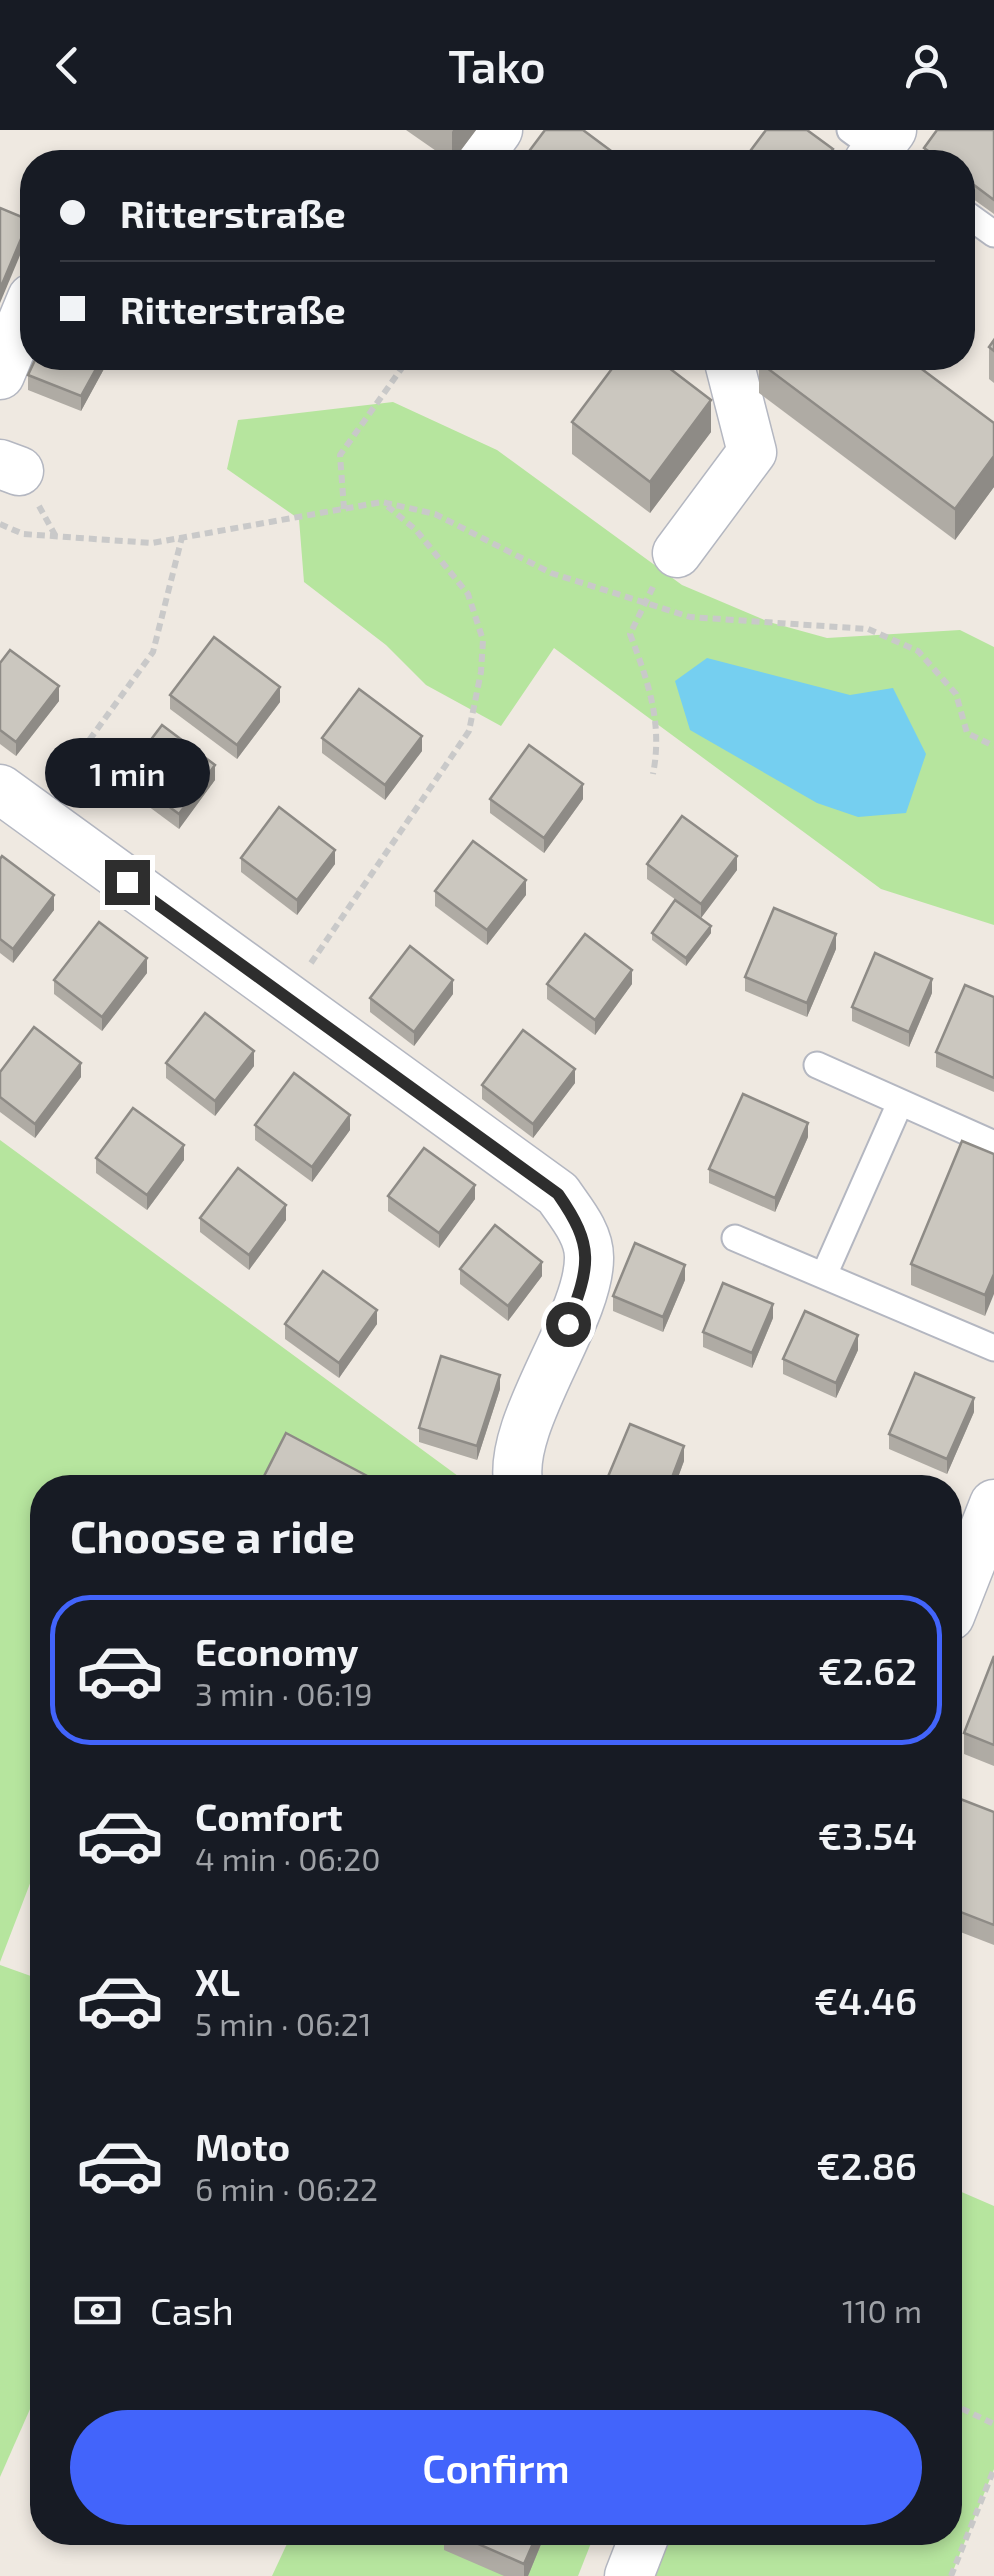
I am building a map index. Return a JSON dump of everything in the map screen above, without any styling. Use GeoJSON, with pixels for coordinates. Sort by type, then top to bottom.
{"type":"FeatureCollection","features":[{"type":"Feature","properties":{"kind":"street"},"geometry":{"type":"LineString","coordinates":[[0,375],[20,327]]}},
{"type":"Feature","properties":{"kind":"street"},"geometry":{"type":"LineString","coordinates":[[677,554],[752,452],[731,370]]}},
{"type":"Feature","properties":{"kind":"street"},"geometry":{"type":"LineString","coordinates":[[18,802],[558,1194],[580,1225],[589,1256],[580,1292],[519,1450],[519,1475]]}},
{"type":"Feature","properties":{"kind":"street"},"geometry":{"type":"LineString","coordinates":[[962,1585],[994,1504]]}},
{"type":"Feature","properties":{"kind":"street"},"geometry":{"type":"LineString","coordinates":[[629,2576],[641,2545]]}},
{"type":"Feature","properties":{"kind":"lane"},"geometry":{"type":"LineString","coordinates":[[817,1065],[994,1144]]}},
{"type":"Feature","properties":{"kind":"lane"},"geometry":{"type":"LineString","coordinates":[[824,1275],[900,1102]]}},
{"type":"Feature","properties":{"kind":"lane"},"geometry":{"type":"LineString","coordinates":[[735,1238],[994,1348]]}},
{"type":"Feature","properties":{"kind":"path"},"geometry":{"type":"LineString","coordinates":[[344,509],[340,455],[400,370]]}},
{"type":"Feature","properties":{"kind":"path"},"geometry":{"type":"LineString","coordinates":[[288,998],[469,731],[483,640],[468,594],[416,530],[382,502]]}},
{"type":"Feature","properties":{"kind":"path"},"geometry":{"type":"LineString","coordinates":[[0,524],[22,534],[152,542],[382,502],[434,514],[550,573],[641,604],[726,622],[868,629],[918,651],[956,694],[968,734],[994,746]]}},
{"type":"Feature","properties":{"kind":"path"},"geometry":{"type":"LineString","coordinates":[[18,802],[153,652],[182,537]]}},
{"type":"Feature","properties":{"kind":"path"},"geometry":{"type":"LineString","coordinates":[[641,604],[630,634],[655,706],[658,745],[653,774]]}},
{"type":"Feature","properties":{"kind":"path"},"geometry":{"type":"LineString","coordinates":[[962,2409],[994,2424]]}},
{"type":"Feature","properties":{"kind":"path"},"geometry":{"type":"LineString","coordinates":[[951,2576],[994,2469]]}},
{"type":"Feature","properties":{"kind":"green space"},"geometry":{"type":"Polygon","coordinates":[[[393,402],[497,450],[682,585],[769,622],[827,638],[960,630],[994,647],[994,925],[881,889],[554,648],[501,726],[426,685],[386,645],[304,582],[299,519],[227,469],[238,420],[393,402]]]}},
{"type":"Feature","properties":{"kind":"green space"},"geometry":{"type":"Polygon","coordinates":[[[0,1140],[457,1475],[30,1475],[30,1883],[0,1962],[0,1140]]]}},
{"type":"Feature","properties":{"kind":"green space"},"geometry":{"type":"Polygon","coordinates":[[[0,1965],[30,1976],[30,2409],[0,2477],[0,1965]]]}},
{"type":"Feature","properties":{"kind":"green space"},"geometry":{"type":"Polygon","coordinates":[[[962,2192],[994,2206],[994,2469],[951,2576],[629,2576],[641,2545],[962,2545],[962,2192]]]}},
{"type":"Feature","properties":{"kind":"green space"},"geometry":{"type":"Polygon","coordinates":[[[286,2545],[590,2545],[578,2576],[272,2576],[286,2545]]]}},
{"type":"Feature","properties":{"kind":"water"},"geometry":{"type":"Polygon","coordinates":[[[707,658],[850,695],[893,688],[926,754],[906,813],[858,817],[817,803],[690,730],[675,681],[707,658]]]}},
{"type":"Feature","properties":{"kind":"building"},"geometry":{"type":"Polygon","coordinates":[[[545,130],[583,130],[610,150],[530,150],[545,130]]]}},
{"type":"Feature","properties":{"kind":"building"},"geometry":{"type":"Polygon","coordinates":[[[766,130],[807,130],[833,149],[832,150],[751,150],[766,130]]]}},
{"type":"Feature","properties":{"kind":"building"},"geometry":{"type":"Polygon","coordinates":[[[937,130],[994,130],[994,200],[975,186],[975,150],[924,148],[937,130]]]}},
{"type":"Feature","properties":{"kind":"building"},"geometry":{"type":"Polygon","coordinates":[[[0,208],[20,216],[20,241],[0,289],[0,208]]]}},
{"type":"Feature","properties":{"kind":"building"},"geometry":{"type":"Polygon","coordinates":[[[30,370],[95,370],[81,396],[28,375],[30,370]]]}},
{"type":"Feature","properties":{"kind":"building"},"geometry":{"type":"Polygon","coordinates":[[[611,370],[672,370],[711,400],[650,482],[572,422],[611,370]]]}},
{"type":"Feature","properties":{"kind":"building"},"geometry":{"type":"Polygon","coordinates":[[[770,370],[923,370],[994,423],[994,456],[955,509],[770,370]]]}},
{"type":"Feature","properties":{"kind":"building"},"geometry":{"type":"Polygon","coordinates":[[[214,637],[280,687],[237,745],[170,695],[214,637]]]}},
{"type":"Feature","properties":{"kind":"building"},"geometry":{"type":"Polygon","coordinates":[[[10,650],[59,686],[16,742],[0,730],[0,663],[10,650]]]}},
{"type":"Feature","properties":{"kind":"building"},"geometry":{"type":"Polygon","coordinates":[[[359,689],[422,736],[385,785],[322,738],[359,689]]]}},
{"type":"Feature","properties":{"kind":"building"},"geometry":{"type":"Polygon","coordinates":[[[162,725],[215,765],[179,814],[125,774],[162,725]]]}},
{"type":"Feature","properties":{"kind":"building"},"geometry":{"type":"Polygon","coordinates":[[[529,745],[583,784],[544,838],[490,799],[529,745]]]}},
{"type":"Feature","properties":{"kind":"building"},"geometry":{"type":"Polygon","coordinates":[[[279,807],[335,850],[297,900],[241,858],[279,807]]]}},
{"type":"Feature","properties":{"kind":"building"},"geometry":{"type":"Polygon","coordinates":[[[682,816],[737,856],[701,904],[647,864],[682,816]]]}},
{"type":"Feature","properties":{"kind":"building"},"geometry":{"type":"Polygon","coordinates":[[[473,841],[526,880],[487,930],[435,891],[473,841]]]}},
{"type":"Feature","properties":{"kind":"building"},"geometry":{"type":"Polygon","coordinates":[[[2,856],[54,895],[13,949],[0,939],[2,856]]]}},
{"type":"Feature","properties":{"kind":"building"},"geometry":{"type":"Polygon","coordinates":[[[675,900],[711,926],[686,958],[652,933],[675,900]]]}},
{"type":"Feature","properties":{"kind":"building"},"geometry":{"type":"Polygon","coordinates":[[[774,908],[836,934],[807,1003],[745,977],[774,908]]]}},
{"type":"Feature","properties":{"kind":"building"},"geometry":{"type":"Polygon","coordinates":[[[99,922],[147,958],[102,1017],[54,980],[99,922]]]}},
{"type":"Feature","properties":{"kind":"building"},"geometry":{"type":"Polygon","coordinates":[[[585,934],[632,970],[595,1020],[547,984],[585,934]]]}},
{"type":"Feature","properties":{"kind":"building"},"geometry":{"type":"Polygon","coordinates":[[[410,946],[453,980],[414,1032],[370,998],[410,946]]]}},
{"type":"Feature","properties":{"kind":"building"},"geometry":{"type":"Polygon","coordinates":[[[875,953],[932,979],[909,1032],[852,1007],[875,953]]]}},
{"type":"Feature","properties":{"kind":"building"},"geometry":{"type":"Polygon","coordinates":[[[965,985],[994,997],[994,1078],[936,1052],[965,985]]]}},
{"type":"Feature","properties":{"kind":"building"},"geometry":{"type":"Polygon","coordinates":[[[205,1013],[254,1051],[215,1101],[166,1063],[205,1013]]]}},
{"type":"Feature","properties":{"kind":"building"},"geometry":{"type":"Polygon","coordinates":[[[34,1027],[81,1063],[35,1124],[0,1097],[0,1072],[34,1027]]]}},
{"type":"Feature","properties":{"kind":"building"},"geometry":{"type":"Polygon","coordinates":[[[523,1030],[575,1069],[533,1124],[482,1085],[523,1030]]]}},
{"type":"Feature","properties":{"kind":"building"},"geometry":{"type":"Polygon","coordinates":[[[294,1073],[350,1115],[312,1167],[255,1125],[294,1073]]]}},
{"type":"Feature","properties":{"kind":"building"},"geometry":{"type":"Polygon","coordinates":[[[743,1094],[808,1123],[775,1198],[709,1169],[743,1094]]]}},
{"type":"Feature","properties":{"kind":"building"},"geometry":{"type":"Polygon","coordinates":[[[133,1108],[184,1145],[147,1195],[96,1158],[133,1108]]]}},
{"type":"Feature","properties":{"kind":"building"},"geometry":{"type":"Polygon","coordinates":[[[962,1141],[994,1154],[994,1274],[985,1295],[911,1264],[962,1141]]]}},
{"type":"Feature","properties":{"kind":"building"},"geometry":{"type":"Polygon","coordinates":[[[424,1148],[475,1185],[439,1233],[388,1196],[424,1148]]]}},
{"type":"Feature","properties":{"kind":"building"},"geometry":{"type":"Polygon","coordinates":[[[238,1168],[286,1205],[249,1255],[200,1218],[238,1168]]]}},
{"type":"Feature","properties":{"kind":"building"},"geometry":{"type":"Polygon","coordinates":[[[495,1225],[542,1262],[508,1306],[460,1269],[495,1225]]]}},
{"type":"Feature","properties":{"kind":"building"},"geometry":{"type":"Polygon","coordinates":[[[635,1243],[685,1265],[663,1317],[613,1296],[635,1243]]]}},
{"type":"Feature","properties":{"kind":"building"},"geometry":{"type":"Polygon","coordinates":[[[323,1271],[377,1310],[339,1363],[285,1324],[323,1271]]]}},
{"type":"Feature","properties":{"kind":"building"},"geometry":{"type":"Polygon","coordinates":[[[723,1283],[773,1304],[752,1353],[703,1332],[723,1283]]]}},
{"type":"Feature","properties":{"kind":"building"},"geometry":{"type":"Polygon","coordinates":[[[805,1311],[858,1335],[836,1383],[783,1359],[805,1311]]]}},
{"type":"Feature","properties":{"kind":"building"},"geometry":{"type":"Polygon","coordinates":[[[441,1356],[500,1375],[477,1446],[419,1428],[441,1356]]]}},
{"type":"Feature","properties":{"kind":"building"},"geometry":{"type":"Polygon","coordinates":[[[915,1373],[974,1398],[947,1459],[889,1434],[915,1373]]]}},
{"type":"Feature","properties":{"kind":"building"},"geometry":{"type":"Polygon","coordinates":[[[630,1424],[684,1446],[673,1475],[609,1475],[630,1424]]]}},
{"type":"Feature","properties":{"kind":"building"},"geometry":{"type":"Polygon","coordinates":[[[286,1433],[365,1475],[265,1475],[286,1433]]]}},
{"type":"Feature","properties":{"kind":"building"},"geometry":{"type":"Polygon","coordinates":[[[994,1656],[994,1745],[964,1733],[994,1656]]]}},
{"type":"Feature","properties":{"kind":"building"},"geometry":{"type":"Polygon","coordinates":[[[962,1800],[994,1812],[994,1925],[962,1913],[962,1800]]]}},
{"type":"Feature","properties":{"kind":"building"},"geometry":{"type":"Polygon","coordinates":[[[481,2545],[532,2545],[524,2564],[481,2545]]]}},
{"type":"Feature","properties":{"kind":"route"},"geometry":{"type":"LineString","coordinates":[[127,882],[558,1194],[580,1225],[589,1256],[568,1324]]}}]}
